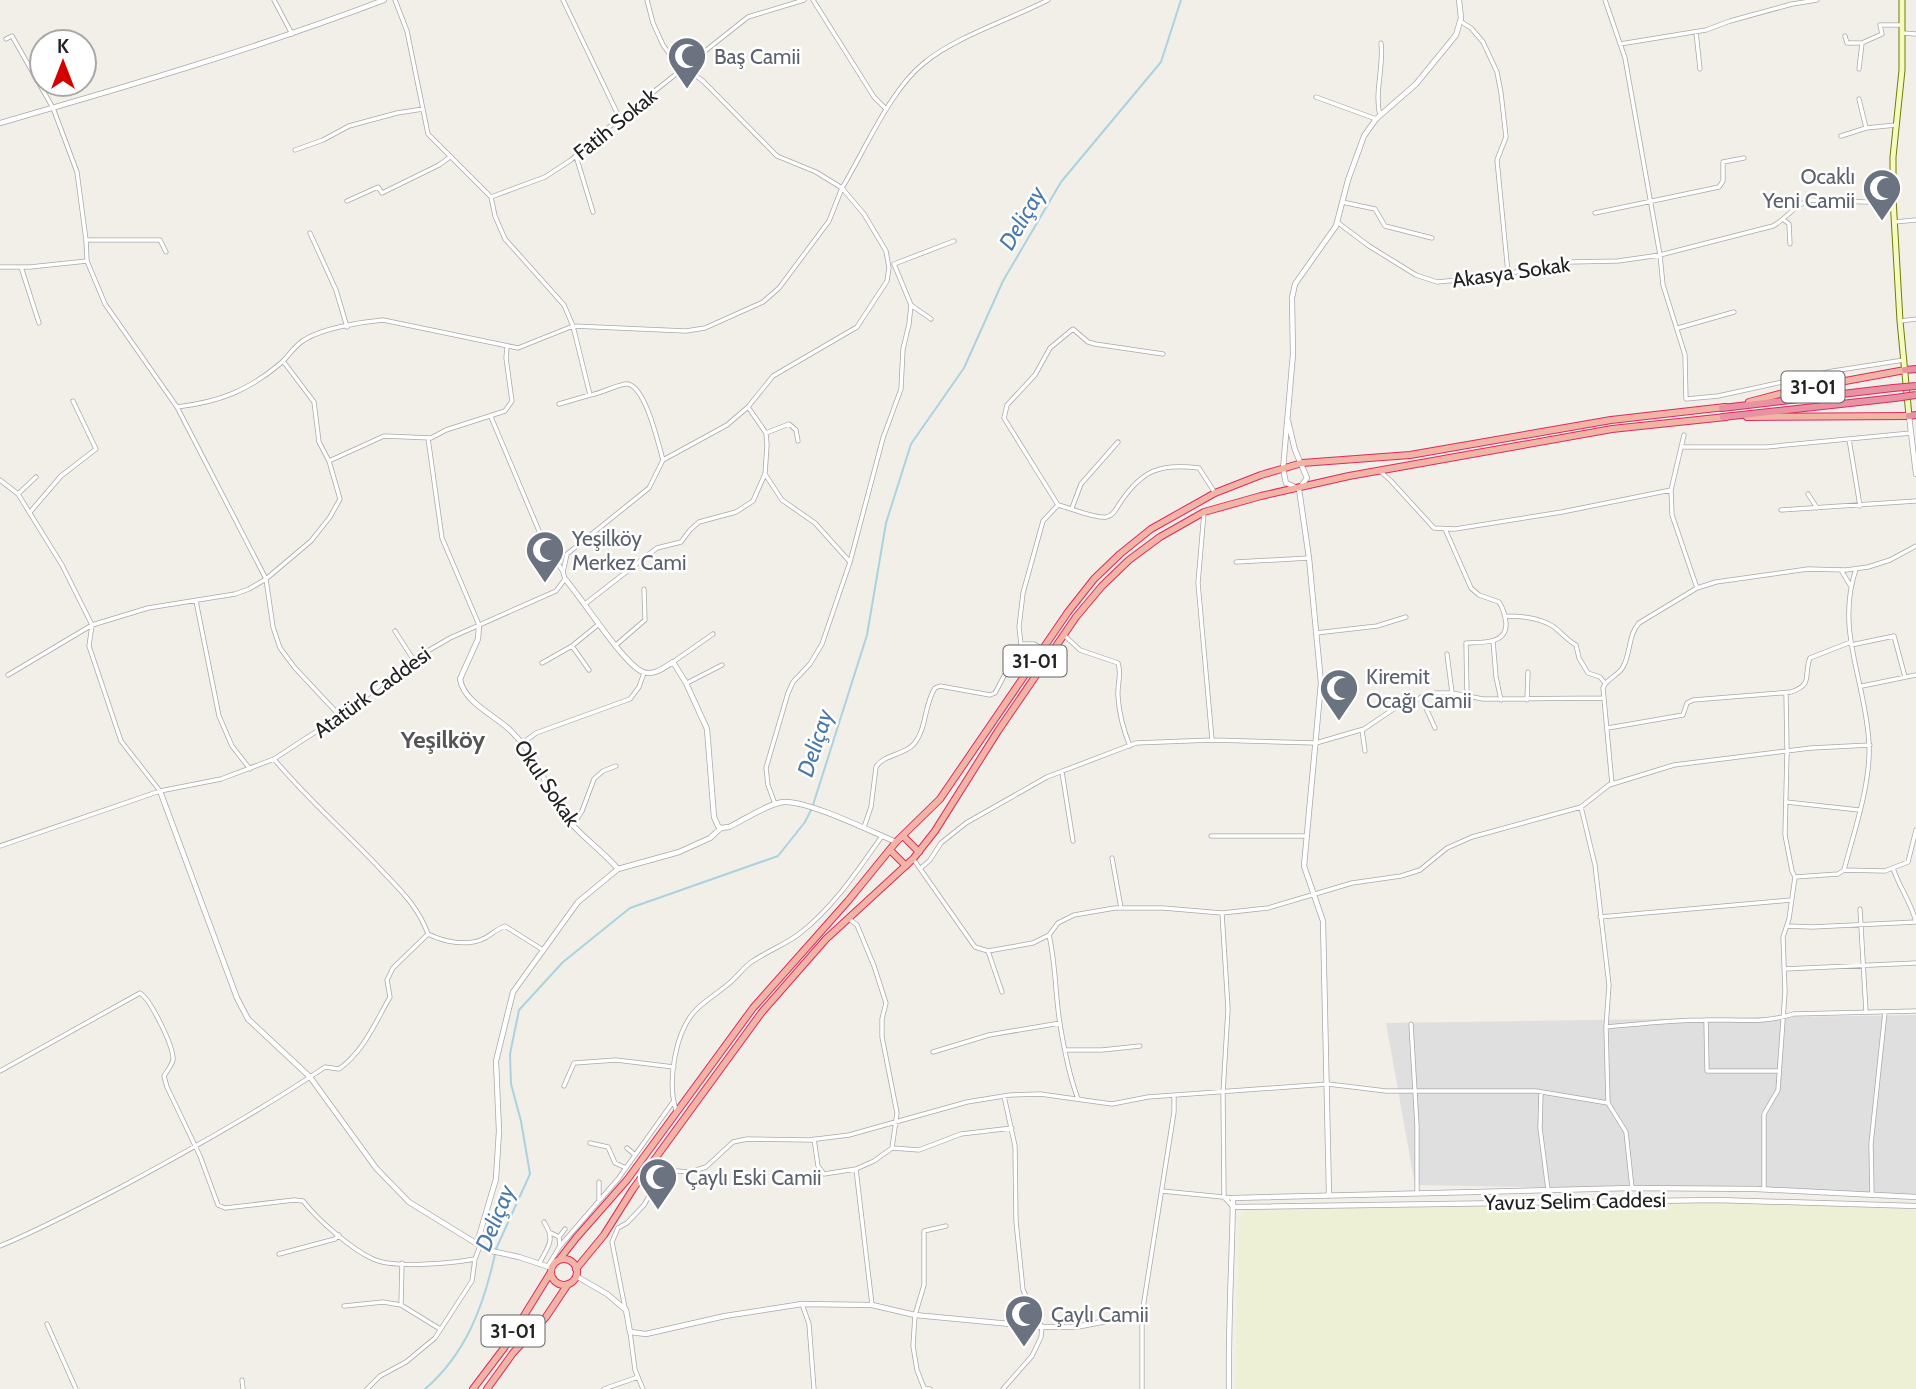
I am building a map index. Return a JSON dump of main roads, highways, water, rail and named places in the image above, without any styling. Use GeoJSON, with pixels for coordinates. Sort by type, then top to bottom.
{"type":"FeatureCollection","features":[{"type":"Feature","properties":{"kind":"highway"},"geometry":{"type":"LineString","coordinates":[[1905,370],[1916,369]]}},
{"type":"Feature","properties":{"kind":"highway","name":"31-01"},"geometry":{"type":"LineString","coordinates":[[559,1260],[626,1180],[753,1008],[896,842],[940,799],[1086,590],[1120,554],[1152,529],[1215,493],[1302,463],[1410,454],[1611,420],[1722,408],[1791,391],[1905,370]]}},
{"type":"Feature","properties":{"kind":"highway"},"geometry":{"type":"LineString","coordinates":[[1722,408],[1916,386]]}},
{"type":"Feature","properties":{"kind":"highway"},"geometry":{"type":"LineString","coordinates":[[1723,416],[1916,396]]}},
{"type":"Feature","properties":{"kind":"highway","name":"31-01"},"geometry":{"type":"LineString","coordinates":[[576,1273],[604,1236],[641,1178],[762,1012],[848,918],[919,852],[941,823],[998,731],[1063,635],[1102,586],[1129,560],[1160,537],[1205,512],[1261,496],[1378,470],[1612,429],[1723,416],[1913,416]]}},
{"type":"Feature","properties":{"kind":"highway"},"geometry":{"type":"LineString","coordinates":[[903,836],[919,852]]}},
{"type":"Feature","properties":{"kind":"highway"},"geometry":{"type":"LineString","coordinates":[[890,850],[906,866]]}},
{"type":"Feature","properties":{"kind":"highway"},"geometry":{"type":"LineString","coordinates":[[559,1260],[570,1261],[576,1273],[568,1284],[561,1285],[555,1281],[550,1269],[559,1260]]}},
{"type":"Feature","properties":{"kind":"highway","name":"31-01"},"geometry":{"type":"LineString","coordinates":[[472,1389],[503,1348],[550,1269]]}},
{"type":"Feature","properties":{"kind":"highway","name":"31-01"},"geometry":{"type":"LineString","coordinates":[[487,1389],[513,1353],[546,1317],[568,1284]]}},
{"type":"Feature","properties":{"kind":"main road"},"geometry":{"type":"LineString","coordinates":[[1902,0],[1902,70],[1893,157],[1893,202],[1900,321],[1913,416]]}},
{"type":"Feature","properties":{"kind":"waterway","name":"Deliçay"},"geometry":{"type":"LineString","coordinates":[[813,805],[867,635],[886,523],[911,444],[964,368],[1003,281],[1061,182],[1161,62],[1181,0]]}},
{"type":"Feature","properties":{"kind":"waterway","name":"Deliçay"},"geometry":{"type":"LineString","coordinates":[[496,1249],[530,1174],[521,1121],[511,1084],[510,1054],[519,1010],[563,962],[630,908],[778,856],[805,822],[811,810]]}},
{"type":"Feature","properties":{"kind":"waterway","name":"Deliçay"},"geometry":{"type":"LineString","coordinates":[[425,1389],[452,1360],[471,1328],[485,1292],[495,1254]]}},
{"type":"Feature","properties":{"kind":"place","name":"Baş Camii"},"geometry":{"type":"Point","coordinates":[687,90]}},
{"type":"Feature","properties":{"kind":"place","name":"Ocaklı Yeni Camii"},"geometry":{"type":"Point","coordinates":[1882,222]}},
{"type":"Feature","properties":{"kind":"place","name":"Yeşilköy Merkez Cami"},"geometry":{"type":"Point","coordinates":[545,584]}},
{"type":"Feature","properties":{"kind":"place","name":"Kiremit Ocağı Camii"},"geometry":{"type":"Point","coordinates":[1339,722]}},
{"type":"Feature","properties":{"kind":"place","name":"Çaylı Eski Camii"},"geometry":{"type":"Point","coordinates":[658,1211]}},
{"type":"Feature","properties":{"kind":"place","name":"Çaylı Camii"},"geometry":{"type":"Point","coordinates":[1024,1348]}},
{"type":"Feature","properties":{"kind":"district","name":"Yeşilköy"},"geometry":{"type":"Point","coordinates":[443,739]}}]}
